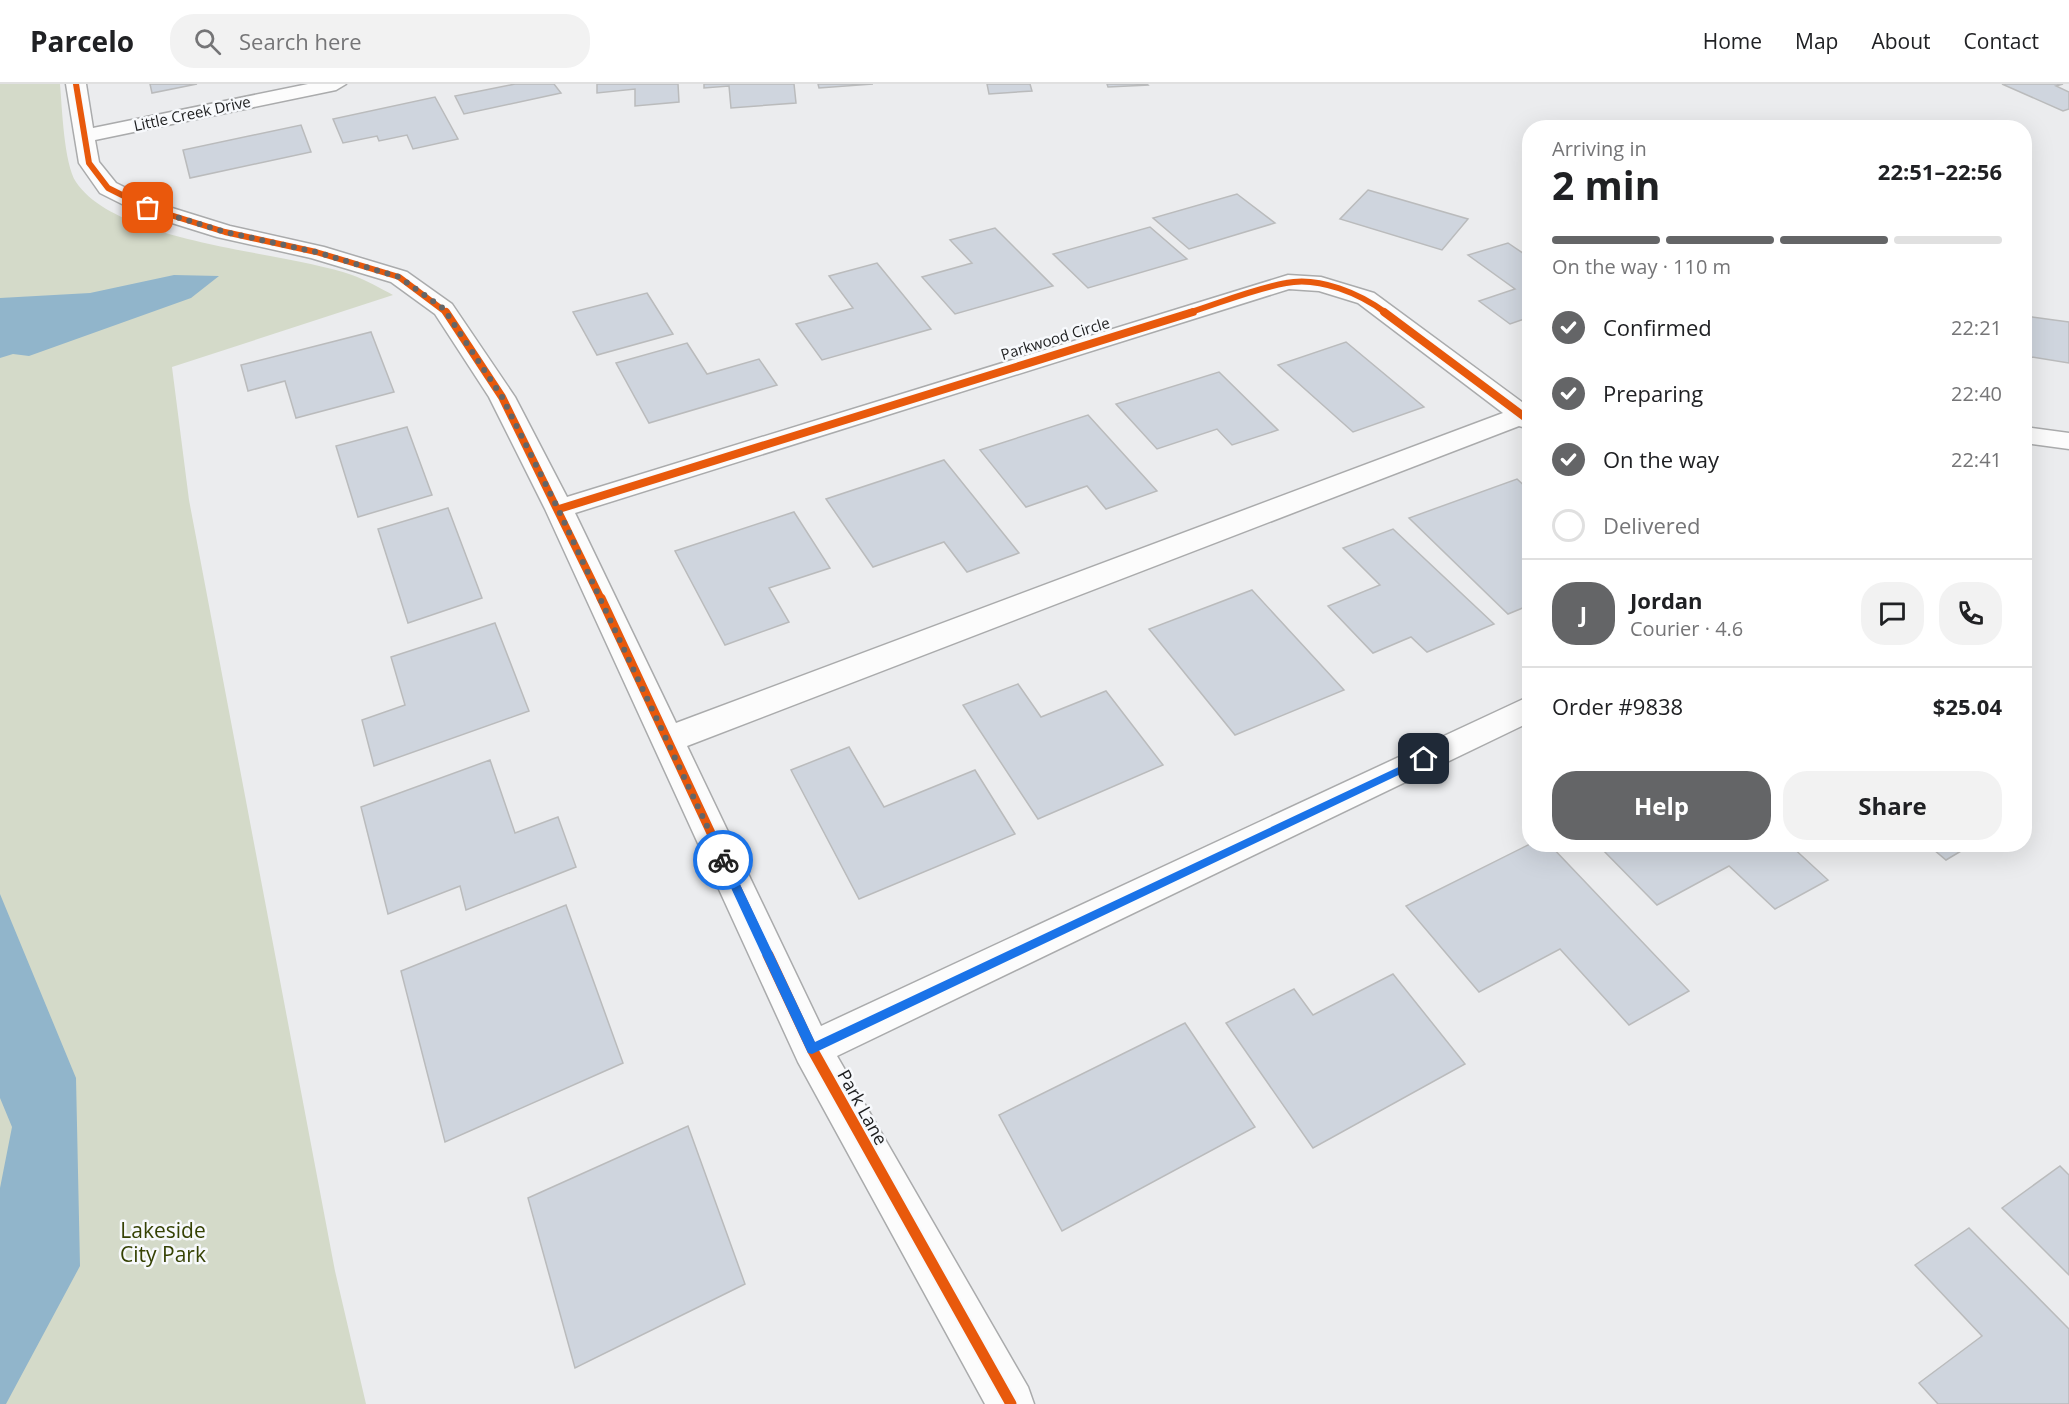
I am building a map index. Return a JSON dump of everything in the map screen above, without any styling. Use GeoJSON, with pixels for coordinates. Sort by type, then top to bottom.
{"type":"FeatureCollection","features":[{"type":"Feature","properties":{"kind":"street","name":"Park Lane"},"geometry":{"type":"LineString","coordinates":[[76,84],[89,163],[108,188],[148,208],[225,232],[316,252],[399,277],[444,309],[502,397],[558,509],[812,1049],[1011,1404]]}},
{"type":"Feature","properties":{"kind":"street","name":"Little Creek Drive"},"geometry":{"type":"LineString","coordinates":[[83,136],[336,84]]}},
{"type":"Feature","properties":{"kind":"street","name":"Parkwood Circle"},"geometry":{"type":"LineString","coordinates":[[558,509],[1287,282],[1321,284],[1366,298],[1522,415]]}},
{"type":"Feature","properties":{"kind":"street"},"geometry":{"type":"LineString","coordinates":[[667,740],[1522,419]]}},
{"type":"Feature","properties":{"kind":"street"},"geometry":{"type":"LineString","coordinates":[[2032,436],[2069,441]]}},
{"type":"Feature","properties":{"kind":"street"},"geometry":{"type":"LineString","coordinates":[[812,1049],[1522,712]]}},
{"type":"Feature","properties":{"kind":"green space","name":"Lakeside City Park"},"geometry":{"type":"Polygon","coordinates":[[[0,84],[60,84],[66,149],[72,174],[76,182],[97,203],[127,219],[163,232],[352,275],[393,295],[172,367],[189,500],[335,1271],[366,1404],[0,1404],[0,84]]]}},
{"type":"Feature","properties":{"kind":"water"},"geometry":{"type":"Polygon","coordinates":[[[174,275],[219,276],[191,298],[29,356],[13,354],[0,358],[0,298],[90,293],[174,275]]]}},
{"type":"Feature","properties":{"kind":"water"},"geometry":{"type":"Polygon","coordinates":[[[0,894],[76,1078],[80,1266],[6,1404],[0,1404],[0,1188],[12,1127],[0,1098],[0,894]]]}},
{"type":"Feature","properties":{"kind":"building"},"geometry":{"type":"Polygon","coordinates":[[[150,84],[197,84],[152,93],[150,84]]]}},
{"type":"Feature","properties":{"kind":"building"},"geometry":{"type":"Polygon","coordinates":[[[515,84],[554,84],[561,93],[464,114],[455,96],[515,84]]]}},
{"type":"Feature","properties":{"kind":"building"},"geometry":{"type":"Polygon","coordinates":[[[597,84],[678,84],[679,102],[635,106],[635,89],[597,93],[597,84]]]}},
{"type":"Feature","properties":{"kind":"building"},"geometry":{"type":"Polygon","coordinates":[[[704,84],[794,84],[796,103],[731,108],[729,86],[704,88],[704,84]]]}},
{"type":"Feature","properties":{"kind":"building"},"geometry":{"type":"Polygon","coordinates":[[[818,84],[873,84],[819,88],[818,84]]]}},
{"type":"Feature","properties":{"kind":"building"},"geometry":{"type":"Polygon","coordinates":[[[987,84],[1030,84],[1032,91],[989,94],[987,84]]]}},
{"type":"Feature","properties":{"kind":"building"},"geometry":{"type":"Polygon","coordinates":[[[1107,84],[1147,84],[1148,85],[1108,87],[1107,84]]]}},
{"type":"Feature","properties":{"kind":"building"},"geometry":{"type":"Polygon","coordinates":[[[2002,84],[2063,84],[2056,86],[2069,92],[2069,109],[2063,111],[2002,84]]]}},
{"type":"Feature","properties":{"kind":"building"},"geometry":{"type":"Polygon","coordinates":[[[435,97],[458,139],[413,149],[407,135],[379,141],[377,136],[343,143],[333,119],[435,97]]]}},
{"type":"Feature","properties":{"kind":"building"},"geometry":{"type":"Polygon","coordinates":[[[301,125],[311,152],[190,178],[183,150],[301,125]]]}},
{"type":"Feature","properties":{"kind":"building"},"geometry":{"type":"Polygon","coordinates":[[[1368,190],[1468,219],[1442,250],[1340,219],[1368,190]]]}},
{"type":"Feature","properties":{"kind":"building"},"geometry":{"type":"Polygon","coordinates":[[[1237,194],[1275,223],[1189,249],[1153,218],[1237,194]]]}},
{"type":"Feature","properties":{"kind":"building"},"geometry":{"type":"Polygon","coordinates":[[[1150,227],[1187,259],[1088,288],[1053,254],[1150,227]]]}},
{"type":"Feature","properties":{"kind":"building"},"geometry":{"type":"Polygon","coordinates":[[[995,228],[1053,286],[955,314],[922,277],[972,263],[950,240],[995,228]]]}},
{"type":"Feature","properties":{"kind":"building"},"geometry":{"type":"Polygon","coordinates":[[[1508,243],[1522,253],[1522,320],[1510,324],[1479,301],[1515,289],[1468,255],[1508,243]]]}},
{"type":"Feature","properties":{"kind":"building"},"geometry":{"type":"Polygon","coordinates":[[[877,263],[931,329],[822,360],[796,324],[853,308],[829,276],[877,263]]]}},
{"type":"Feature","properties":{"kind":"building"},"geometry":{"type":"Polygon","coordinates":[[[647,293],[673,334],[597,355],[573,312],[647,293]]]}},
{"type":"Feature","properties":{"kind":"building"},"geometry":{"type":"Polygon","coordinates":[[[2032,317],[2069,322],[2069,363],[2032,357],[2032,317]]]}},
{"type":"Feature","properties":{"kind":"building"},"geometry":{"type":"Polygon","coordinates":[[[371,332],[394,392],[296,418],[285,381],[248,391],[241,365],[371,332]]]}},
{"type":"Feature","properties":{"kind":"building"},"geometry":{"type":"Polygon","coordinates":[[[1346,342],[1424,407],[1353,432],[1278,365],[1346,342]]]}},
{"type":"Feature","properties":{"kind":"building"},"geometry":{"type":"Polygon","coordinates":[[[687,343],[707,374],[759,359],[777,385],[649,423],[616,363],[687,343]]]}},
{"type":"Feature","properties":{"kind":"building"},"geometry":{"type":"Polygon","coordinates":[[[1219,372],[1278,430],[1232,445],[1217,429],[1157,449],[1116,404],[1219,372]]]}},
{"type":"Feature","properties":{"kind":"building"},"geometry":{"type":"Polygon","coordinates":[[[1088,415],[1157,491],[1106,509],[1087,486],[1026,507],[980,450],[1088,415]]]}},
{"type":"Feature","properties":{"kind":"building"},"geometry":{"type":"Polygon","coordinates":[[[407,427],[432,495],[358,517],[336,446],[407,427]]]}},
{"type":"Feature","properties":{"kind":"building"},"geometry":{"type":"Polygon","coordinates":[[[944,460],[1019,553],[967,572],[944,542],[873,567],[826,499],[944,460]]]}},
{"type":"Feature","properties":{"kind":"building"},"geometry":{"type":"Polygon","coordinates":[[[1517,479],[1522,484],[1522,608],[1508,614],[1409,518],[1517,479]]]}},
{"type":"Feature","properties":{"kind":"building"},"geometry":{"type":"Polygon","coordinates":[[[448,508],[482,598],[408,623],[378,529],[448,508]]]}},
{"type":"Feature","properties":{"kind":"building"},"geometry":{"type":"Polygon","coordinates":[[[794,512],[830,568],[769,588],[789,622],[725,645],[675,551],[794,512]]]}},
{"type":"Feature","properties":{"kind":"building"},"geometry":{"type":"Polygon","coordinates":[[[1393,529],[1494,624],[1427,652],[1411,637],[1373,653],[1328,606],[1380,585],[1343,548],[1393,529]]]}},
{"type":"Feature","properties":{"kind":"building"},"geometry":{"type":"Polygon","coordinates":[[[1252,590],[1344,690],[1235,735],[1149,629],[1252,590]]]}},
{"type":"Feature","properties":{"kind":"building"},"geometry":{"type":"Polygon","coordinates":[[[495,623],[529,711],[374,766],[362,720],[405,705],[391,657],[495,623]]]}},
{"type":"Feature","properties":{"kind":"building"},"geometry":{"type":"Polygon","coordinates":[[[1018,684],[1041,717],[1106,691],[1163,765],[1038,819],[963,705],[1018,684]]]}},
{"type":"Feature","properties":{"kind":"building"},"geometry":{"type":"Polygon","coordinates":[[[849,747],[884,807],[975,770],[1015,834],[859,899],[791,770],[849,747]]]}},
{"type":"Feature","properties":{"kind":"building"},"geometry":{"type":"Polygon","coordinates":[[[490,760],[515,833],[558,817],[576,867],[466,910],[460,886],[388,914],[361,807],[490,760]]]}},
{"type":"Feature","properties":{"kind":"building"},"geometry":{"type":"Polygon","coordinates":[[[1522,848],[1522,852],[1557,852],[1689,991],[1629,1025],[1560,949],[1479,992],[1406,906],[1522,848]]]}},
{"type":"Feature","properties":{"kind":"building"},"geometry":{"type":"Polygon","coordinates":[[[1605,852],[1798,852],[1828,880],[1775,909],[1729,866],[1657,905],[1605,852]]]}},
{"type":"Feature","properties":{"kind":"building"},"geometry":{"type":"Polygon","coordinates":[[[1936,852],[1960,852],[1946,860],[1936,852]]]}},
{"type":"Feature","properties":{"kind":"building"},"geometry":{"type":"Polygon","coordinates":[[[566,905],[623,1063],[445,1142],[401,971],[566,905]]]}},
{"type":"Feature","properties":{"kind":"building"},"geometry":{"type":"Polygon","coordinates":[[[1393,974],[1465,1064],[1313,1148],[1226,1023],[1294,989],[1313,1015],[1393,974]]]}},
{"type":"Feature","properties":{"kind":"building"},"geometry":{"type":"Polygon","coordinates":[[[1185,1023],[1255,1127],[1062,1231],[999,1115],[1185,1023]]]}},
{"type":"Feature","properties":{"kind":"building"},"geometry":{"type":"Polygon","coordinates":[[[688,1126],[745,1284],[575,1368],[528,1198],[688,1126]]]}},
{"type":"Feature","properties":{"kind":"building"},"geometry":{"type":"Polygon","coordinates":[[[2060,1166],[2069,1175],[2069,1275],[2002,1208],[2060,1166]]]}},
{"type":"Feature","properties":{"kind":"building"},"geometry":{"type":"Polygon","coordinates":[[[1969,1228],[2069,1329],[2069,1404],[1938,1404],[1919,1383],[1982,1336],[1915,1265],[1969,1228]]]}},
{"type":"Feature","properties":{"kind":"cycle path"},"geometry":{"type":"LineString","coordinates":[[76,84],[89,163],[108,188],[148,208],[225,232],[316,252],[399,277],[444,309],[502,397],[559,509],[812,1049],[1011,1404]]}},
{"type":"Feature","properties":{"kind":"cycle path"},"geometry":{"type":"LineString","coordinates":[[559,509],[1288,282],[1321,284],[1366,298],[1522,415]]}},
{"type":"Feature","properties":{"kind":"way so far"},"geometry":{"type":"LineString","coordinates":[[148,208],[225,232],[316,252],[399,277],[444,309],[502,397],[558,509],[723,860]]}},
{"type":"Feature","properties":{"kind":"route"},"geometry":{"type":"LineString","coordinates":[[723,860],[812,1049],[1424,759]]}}]}
